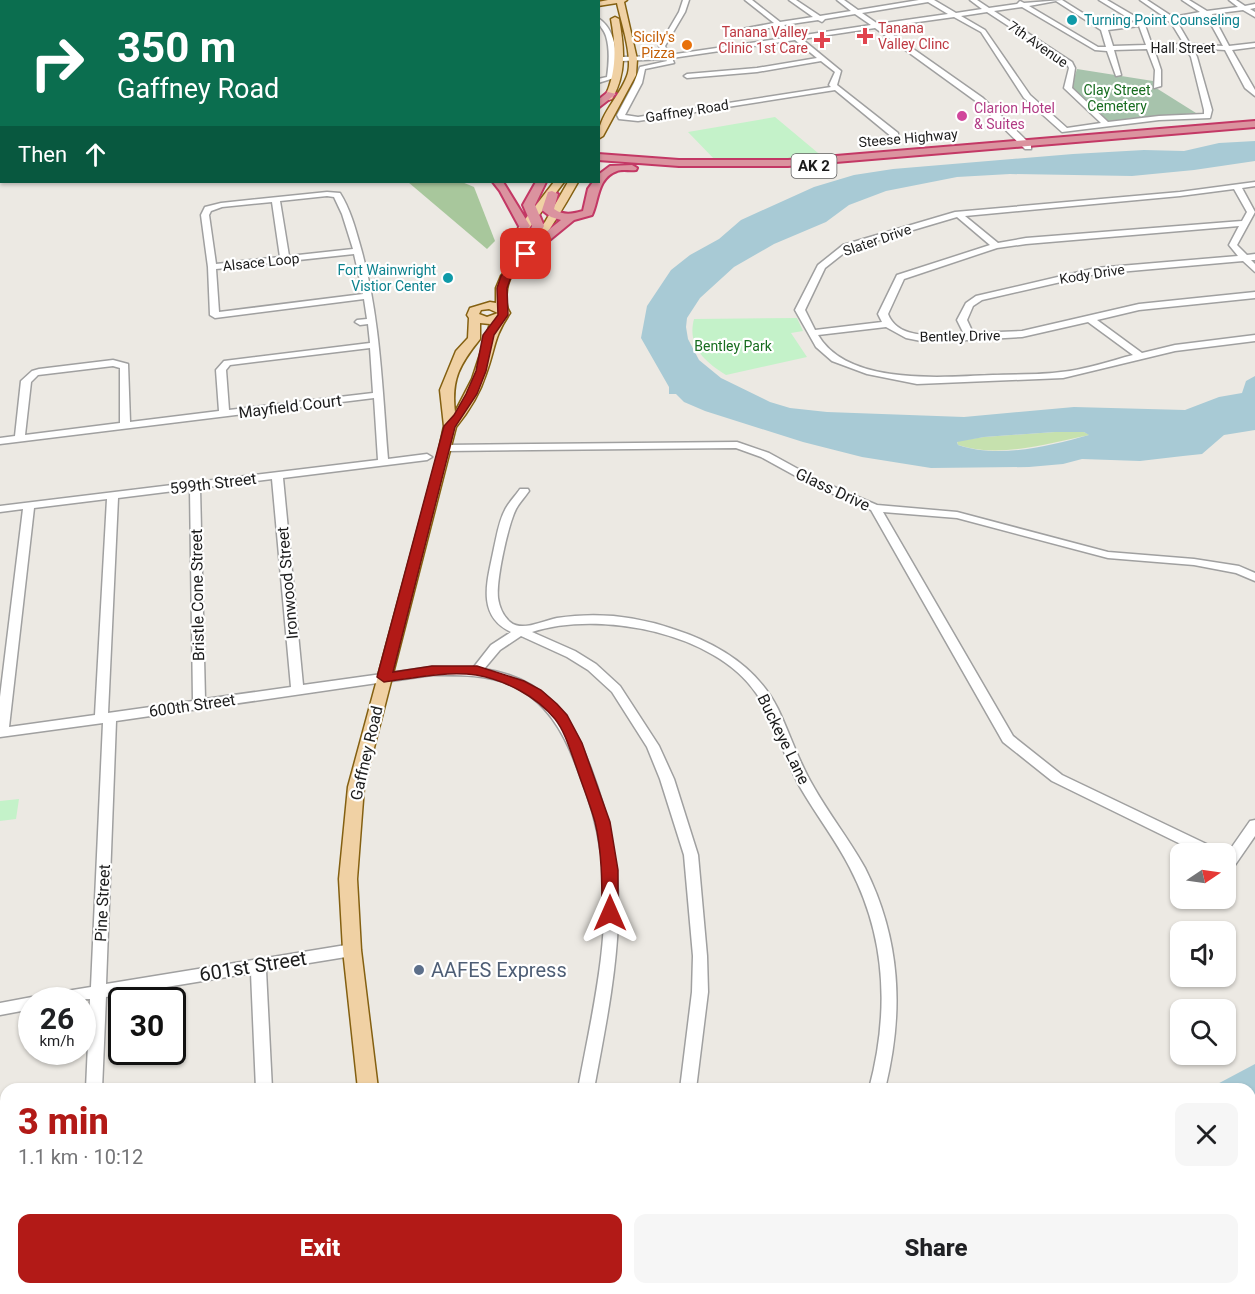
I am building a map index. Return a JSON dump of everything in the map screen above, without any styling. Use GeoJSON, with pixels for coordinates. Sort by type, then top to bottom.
{"type":"FeatureCollection","features":[{"type":"Feature","properties":{"kind":"highway"},"geometry":{"type":"LineString","coordinates":[[600,103],[611,94]]}},
{"type":"Feature","properties":{"kind":"highway","name":"Steese Highway"},"geometry":{"type":"LineString","coordinates":[[600,164],[815,166],[1026,145],[1255,126]]}},
{"type":"Feature","properties":{"kind":"highway"},"geometry":{"type":"LineString","coordinates":[[600,145],[604,150],[616,154],[732,167]]}},
{"type":"Feature","properties":{"kind":"highway","name":"Steese Highway"},"geometry":{"type":"LineString","coordinates":[[600,157],[732,167]]}},
{"type":"Feature","properties":{"kind":"highway"},"geometry":{"type":"LineString","coordinates":[[600,179],[614,168],[732,167]]}},
{"type":"Feature","properties":{"kind":"highway"},"geometry":{"type":"LineString","coordinates":[[499,183],[524,226]]}},
{"type":"Feature","properties":{"kind":"highway"},"geometry":{"type":"LineString","coordinates":[[526,254],[527,246],[539,227],[529,205],[540,183]]}},
{"type":"Feature","properties":{"kind":"highway"},"geometry":{"type":"LineString","coordinates":[[526,254],[570,218],[588,213],[593,189],[597,183]]}},
{"type":"Feature","properties":{"kind":"highway"},"geometry":{"type":"LineString","coordinates":[[552,194],[548,210],[555,215],[570,218]]}},
{"type":"Feature","properties":{"kind":"main road"},"geometry":{"type":"LineString","coordinates":[[600,4],[617,0]]}},
{"type":"Feature","properties":{"kind":"main road"},"geometry":{"type":"LineString","coordinates":[[600,112],[618,81],[622,59],[617,0]]}},
{"type":"Feature","properties":{"kind":"main road"},"geometry":{"type":"LineString","coordinates":[[600,132],[629,81],[633,59],[617,0]]}},
{"type":"Feature","properties":{"kind":"main road","name":"Gaffney Road"},"geometry":{"type":"LineString","coordinates":[[511,270],[514,247],[524,226],[552,194],[558,183]]}},
{"type":"Feature","properties":{"kind":"main road","name":"Gaffney Road"},"geometry":{"type":"LineString","coordinates":[[449,418],[465,391],[473,371],[478,348],[474,339],[473,311],[502,288],[511,270],[555,215],[572,183]]}},
{"type":"Feature","properties":{"kind":"main road","name":"Gaffney Road"},"geometry":{"type":"LineString","coordinates":[[449,418],[458,417],[472,394],[481,371],[488,335],[500,313],[502,288]]}},
{"type":"Feature","properties":{"kind":"main road"},"geometry":{"type":"LineString","coordinates":[[475,317],[486,321],[500,313],[495,306],[482,306]]}},
{"type":"Feature","properties":{"kind":"main road","name":"Gaffney Road"},"geometry":{"type":"LineString","coordinates":[[367,1083],[352,950],[348,879],[356,787],[445,448],[449,418],[446,390],[462,351],[474,339]]}},
{"type":"Feature","properties":{"kind":"street"},"geometry":{"type":"LineString","coordinates":[[94,0],[105,0]]}},
{"type":"Feature","properties":{"kind":"street"},"geometry":{"type":"LineString","coordinates":[[668,57],[662,46],[682,12],[686,0]]}},
{"type":"Feature","properties":{"kind":"street"},"geometry":{"type":"LineString","coordinates":[[748,0],[839,72],[832,83],[895,135]]}},
{"type":"Feature","properties":{"kind":"street"},"geometry":{"type":"LineString","coordinates":[[792,0],[837,32]]}},
{"type":"Feature","properties":{"kind":"street"},"geometry":{"type":"LineString","coordinates":[[840,0],[980,100],[1026,145]]}},
{"type":"Feature","properties":{"kind":"street"},"geometry":{"type":"LineString","coordinates":[[883,0],[900,11]]}},
{"type":"Feature","properties":{"kind":"street"},"geometry":{"type":"LineString","coordinates":[[744,30],[930,0],[983,32],[1027,96],[1065,130],[1159,118],[1204,117],[1209,114],[1194,57],[1172,19],[1143,0]]}},
{"type":"Feature","properties":{"kind":"street","name":"7th Avenue"},"geometry":{"type":"LineString","coordinates":[[973,0],[1070,63],[1072,68],[1068,88],[1106,123]]}},
{"type":"Feature","properties":{"kind":"street","name":"Hall Street"},"geometry":{"type":"LineString","coordinates":[[1016,0],[1094,48],[1188,46],[1227,48],[1255,45]]}},
{"type":"Feature","properties":{"kind":"street"},"geometry":{"type":"LineString","coordinates":[[622,59],[668,57],[1056,0],[1104,29],[1112,49],[1118,75]]}},
{"type":"Feature","properties":{"kind":"street"},"geometry":{"type":"LineString","coordinates":[[1102,0],[1141,23],[1158,70],[1156,86]]}},
{"type":"Feature","properties":{"kind":"street"},"geometry":{"type":"LineString","coordinates":[[1185,0],[1207,13],[1249,88],[1255,94]]}},
{"type":"Feature","properties":{"kind":"street"},"geometry":{"type":"LineString","coordinates":[[1232,0],[1255,15]]}},
{"type":"Feature","properties":{"kind":"street"},"geometry":{"type":"LineString","coordinates":[[1104,29],[1255,6]]}},
{"type":"Feature","properties":{"kind":"street"},"geometry":{"type":"LineString","coordinates":[[908,15],[915,20]]}},
{"type":"Feature","properties":{"kind":"street"},"geometry":{"type":"LineString","coordinates":[[600,22],[606,26],[608,32],[611,74],[602,80]]}},
{"type":"Feature","properties":{"kind":"street"},"geometry":{"type":"LineString","coordinates":[[600,33],[608,32]]}},
{"type":"Feature","properties":{"kind":"street","name":"Gaffney Road"},"geometry":{"type":"LineString","coordinates":[[668,57],[672,61],[669,63],[642,68],[638,83],[622,117],[638,119],[836,87]]}},
{"type":"Feature","properties":{"kind":"street"},"geometry":{"type":"LineString","coordinates":[[687,76],[757,70],[822,59]]}},
{"type":"Feature","properties":{"kind":"street","name":"Slater Drive"},"geometry":{"type":"LineString","coordinates":[[1255,184],[1180,194],[958,214],[846,247],[821,267],[800,310],[827,354],[843,362],[896,378],[917,381],[1063,375],[1198,344],[1255,338]]}},
{"type":"Feature","properties":{"kind":"street"},"geometry":{"type":"LineString","coordinates":[[1237,187],[1251,208],[1233,245],[1255,269]]}},
{"type":"Feature","properties":{"kind":"street"},"geometry":{"type":"LineString","coordinates":[[212,267],[205,215],[208,209],[221,205],[276,199],[337,195],[343,203],[369,296],[373,321],[383,462]]}},
{"type":"Feature","properties":{"kind":"street"},"geometry":{"type":"LineString","coordinates":[[276,199],[285,260]]}},
{"type":"Feature","properties":{"kind":"street"},"geometry":{"type":"LineString","coordinates":[[958,214],[996,246]]}},
{"type":"Feature","properties":{"kind":"street"},"geometry":{"type":"LineString","coordinates":[[813,333],[887,324],[883,314],[900,277],[996,246],[1026,241],[1245,223]]}},
{"type":"Feature","properties":{"kind":"street","name":"Alsace Loop"},"geometry":{"type":"LineString","coordinates":[[358,251],[212,267],[215,315],[369,296]]}},
{"type":"Feature","properties":{"kind":"street","name":"Kody Drive"},"geometry":{"type":"LineString","coordinates":[[970,337],[962,320],[969,305],[979,298],[1096,271],[1255,257]]}},
{"type":"Feature","properties":{"kind":"street","name":"Bentley Drive"},"geometry":{"type":"LineString","coordinates":[[887,324],[909,336],[934,338],[1028,333],[1139,307],[1255,295]]}},
{"type":"Feature","properties":{"kind":"street"},"geometry":{"type":"LineString","coordinates":[[1090,320],[1142,357]]}},
{"type":"Feature","properties":{"kind":"street"},"geometry":{"type":"LineString","coordinates":[[360,322],[373,321]]}},
{"type":"Feature","properties":{"kind":"street","name":"Mayfield Court"},"geometry":{"type":"LineString","coordinates":[[374,345],[227,363],[220,370],[224,414],[378,395]]}},
{"type":"Feature","properties":{"kind":"street"},"geometry":{"type":"LineString","coordinates":[[20,438],[26,381],[35,373],[42,371],[113,363],[125,366],[125,426]]}},
{"type":"Feature","properties":{"kind":"street"},"geometry":{"type":"LineString","coordinates":[[0,441],[224,414]]}},
{"type":"Feature","properties":{"kind":"street","name":"Glass Drive"},"geometry":{"type":"LineString","coordinates":[[445,448],[737,445],[765,455],[816,483],[874,508],[957,515],[1108,555],[1194,561],[1239,570],[1255,577]]}},
{"type":"Feature","properties":{"kind":"street","name":"599th Street"},"geometry":{"type":"LineString","coordinates":[[0,509],[427,457]]}},
{"type":"Feature","properties":{"kind":"street","name":"Ironwood Street"},"geometry":{"type":"LineString","coordinates":[[277,475],[297,690]]}},
{"type":"Feature","properties":{"kind":"street","name":"Bristle Cone Street"},"geometry":{"type":"LineString","coordinates":[[195,485],[199,704]]}},
{"type":"Feature","properties":{"kind":"street"},"geometry":{"type":"LineString","coordinates":[[524,491],[511,508],[505,524],[492,600],[497,615],[506,625],[571,654],[592,667],[616,689],[653,746],[667,779],[693,865],[700,956],[700,992],[689,1083]]}},
{"type":"Feature","properties":{"kind":"street","name":"Pine Street"},"geometry":{"type":"LineString","coordinates":[[94,1083],[113,495]]}},
{"type":"Feature","properties":{"kind":"street"},"geometry":{"type":"LineString","coordinates":[[1,732],[29,505]]}},
{"type":"Feature","properties":{"kind":"street"},"geometry":{"type":"LineString","coordinates":[[874,508],[1008,739],[1057,778],[1191,843]]}},
{"type":"Feature","properties":{"kind":"street","name":"Buckeye Lane"},"geometry":{"type":"LineString","coordinates":[[477,670],[487,655],[502,641],[520,632],[543,623],[580,619],[615,621],[657,628],[687,637],[741,669],[763,692],[799,773],[860,874],[884,934],[890,975],[890,1026],[878,1083]]}},
{"type":"Feature","properties":{"kind":"street","name":"600th Street"},"geometry":{"type":"LineString","coordinates":[[1,732],[432,671],[477,670],[519,684],[536,694],[562,719],[586,772],[603,822],[610,870],[609,946],[587,1083]]}},
{"type":"Feature","properties":{"kind":"street"},"geometry":{"type":"LineString","coordinates":[[1236,850],[1255,825]]}},
{"type":"Feature","properties":{"kind":"street","name":"601st Street"},"geometry":{"type":"LineString","coordinates":[[98,992],[352,950]]}},
{"type":"Feature","properties":{"kind":"street"},"geometry":{"type":"LineString","coordinates":[[258,965],[264,1083]]}},
{"type":"Feature","properties":{"kind":"street"},"geometry":{"type":"LineString","coordinates":[[0,1009],[18,1006]]}},
{"type":"Feature","properties":{"kind":"green space","name":"Clay Street Cemetery"},"geometry":{"type":"Polygon","coordinates":[[[1077,69],[1153,81],[1153,86],[1196,113],[1108,121],[1071,88],[1077,69]]]}},
{"type":"Feature","properties":{"kind":"green space"},"geometry":{"type":"Polygon","coordinates":[[[775,117],[824,158],[717,162],[688,132],[775,117]]]}},
{"type":"Feature","properties":{"kind":"green space"},"geometry":{"type":"Polygon","coordinates":[[[409,183],[464,183],[474,187],[495,241],[487,249],[409,183]]]}},
{"type":"Feature","properties":{"kind":"green space","name":"Bentley Park"},"geometry":{"type":"Polygon","coordinates":[[[797,318],[803,331],[791,333],[807,357],[726,375],[704,358],[695,345],[693,337],[694,319],[797,318]]]}},
{"type":"Feature","properties":{"kind":"green space"},"geometry":{"type":"Polygon","coordinates":[[[1084,432],[1090,435],[1008,450],[974,449],[958,445],[957,441],[984,437],[1084,432]]]}},
{"type":"Feature","properties":{"kind":"green space"},"geometry":{"type":"Polygon","coordinates":[[[19,799],[16,819],[0,821],[0,801],[19,799]]]}},
{"type":"Feature","properties":{"kind":"water"},"geometry":{"type":"Polygon","coordinates":[[[1255,141],[1255,161],[1132,176],[1010,174],[957,177],[886,191],[849,205],[826,222],[774,244],[734,267],[700,298],[687,318],[686,327],[688,339],[699,360],[721,378],[770,402],[790,408],[827,412],[964,417],[1074,407],[1185,410],[1219,397],[1242,393],[1246,381],[1255,376],[1255,430],[1224,435],[1202,454],[1140,461],[1082,459],[1063,464],[1029,467],[931,468],[862,457],[803,442],[705,411],[684,402],[676,394],[669,394],[669,387],[641,338],[647,306],[671,270],[690,255],[719,239],[741,220],[814,187],[854,175],[893,169],[1073,154],[1144,150],[1184,151],[1219,143],[1255,141]],[[1084,432],[984,437],[957,442],[958,445],[974,449],[1007,451],[1041,447],[1089,435],[1084,432]]]}},
{"type":"Feature","properties":{"kind":"water"},"geometry":{"type":"Polygon","coordinates":[[[1255,1064],[1255,1083],[1219,1083],[1255,1064]]]}},
{"type":"Feature","properties":{"kind":"place","name":"Turning Point Counseling"},"geometry":{"type":"Point","coordinates":[1072,20]}},
{"type":"Feature","properties":{"kind":"place","name":"Tanana Valley Clinc"},"geometry":{"type":"Point","coordinates":[865,36]}},
{"type":"Feature","properties":{"kind":"place","name":"Tanana Valley Clinic 1st Care"},"geometry":{"type":"Point","coordinates":[822,40]}},
{"type":"Feature","properties":{"kind":"place","name":"Sicily's Pizza"},"geometry":{"type":"Point","coordinates":[687,45]}},
{"type":"Feature","properties":{"kind":"place","name":"Clarion Hotel & Suites"},"geometry":{"type":"Point","coordinates":[962,116]}},
{"type":"Feature","properties":{"kind":"place","name":"Fort Wainwright Vistior Center"},"geometry":{"type":"Point","coordinates":[448,278]}},
{"type":"Feature","properties":{"kind":"place","name":"AAFES Express"},"geometry":{"type":"Point","coordinates":[419,970]}},
{"type":"Feature","properties":{"kind":"route"},"geometry":{"type":"LineString","coordinates":[[526,254],[506,276],[502,288],[501,309],[504,313],[488,335],[481,371],[472,394],[450,426],[384,677],[432,671],[477,670],[519,684],[552,707],[562,719],[575,743],[603,822],[610,870],[610,913]]}}]}
